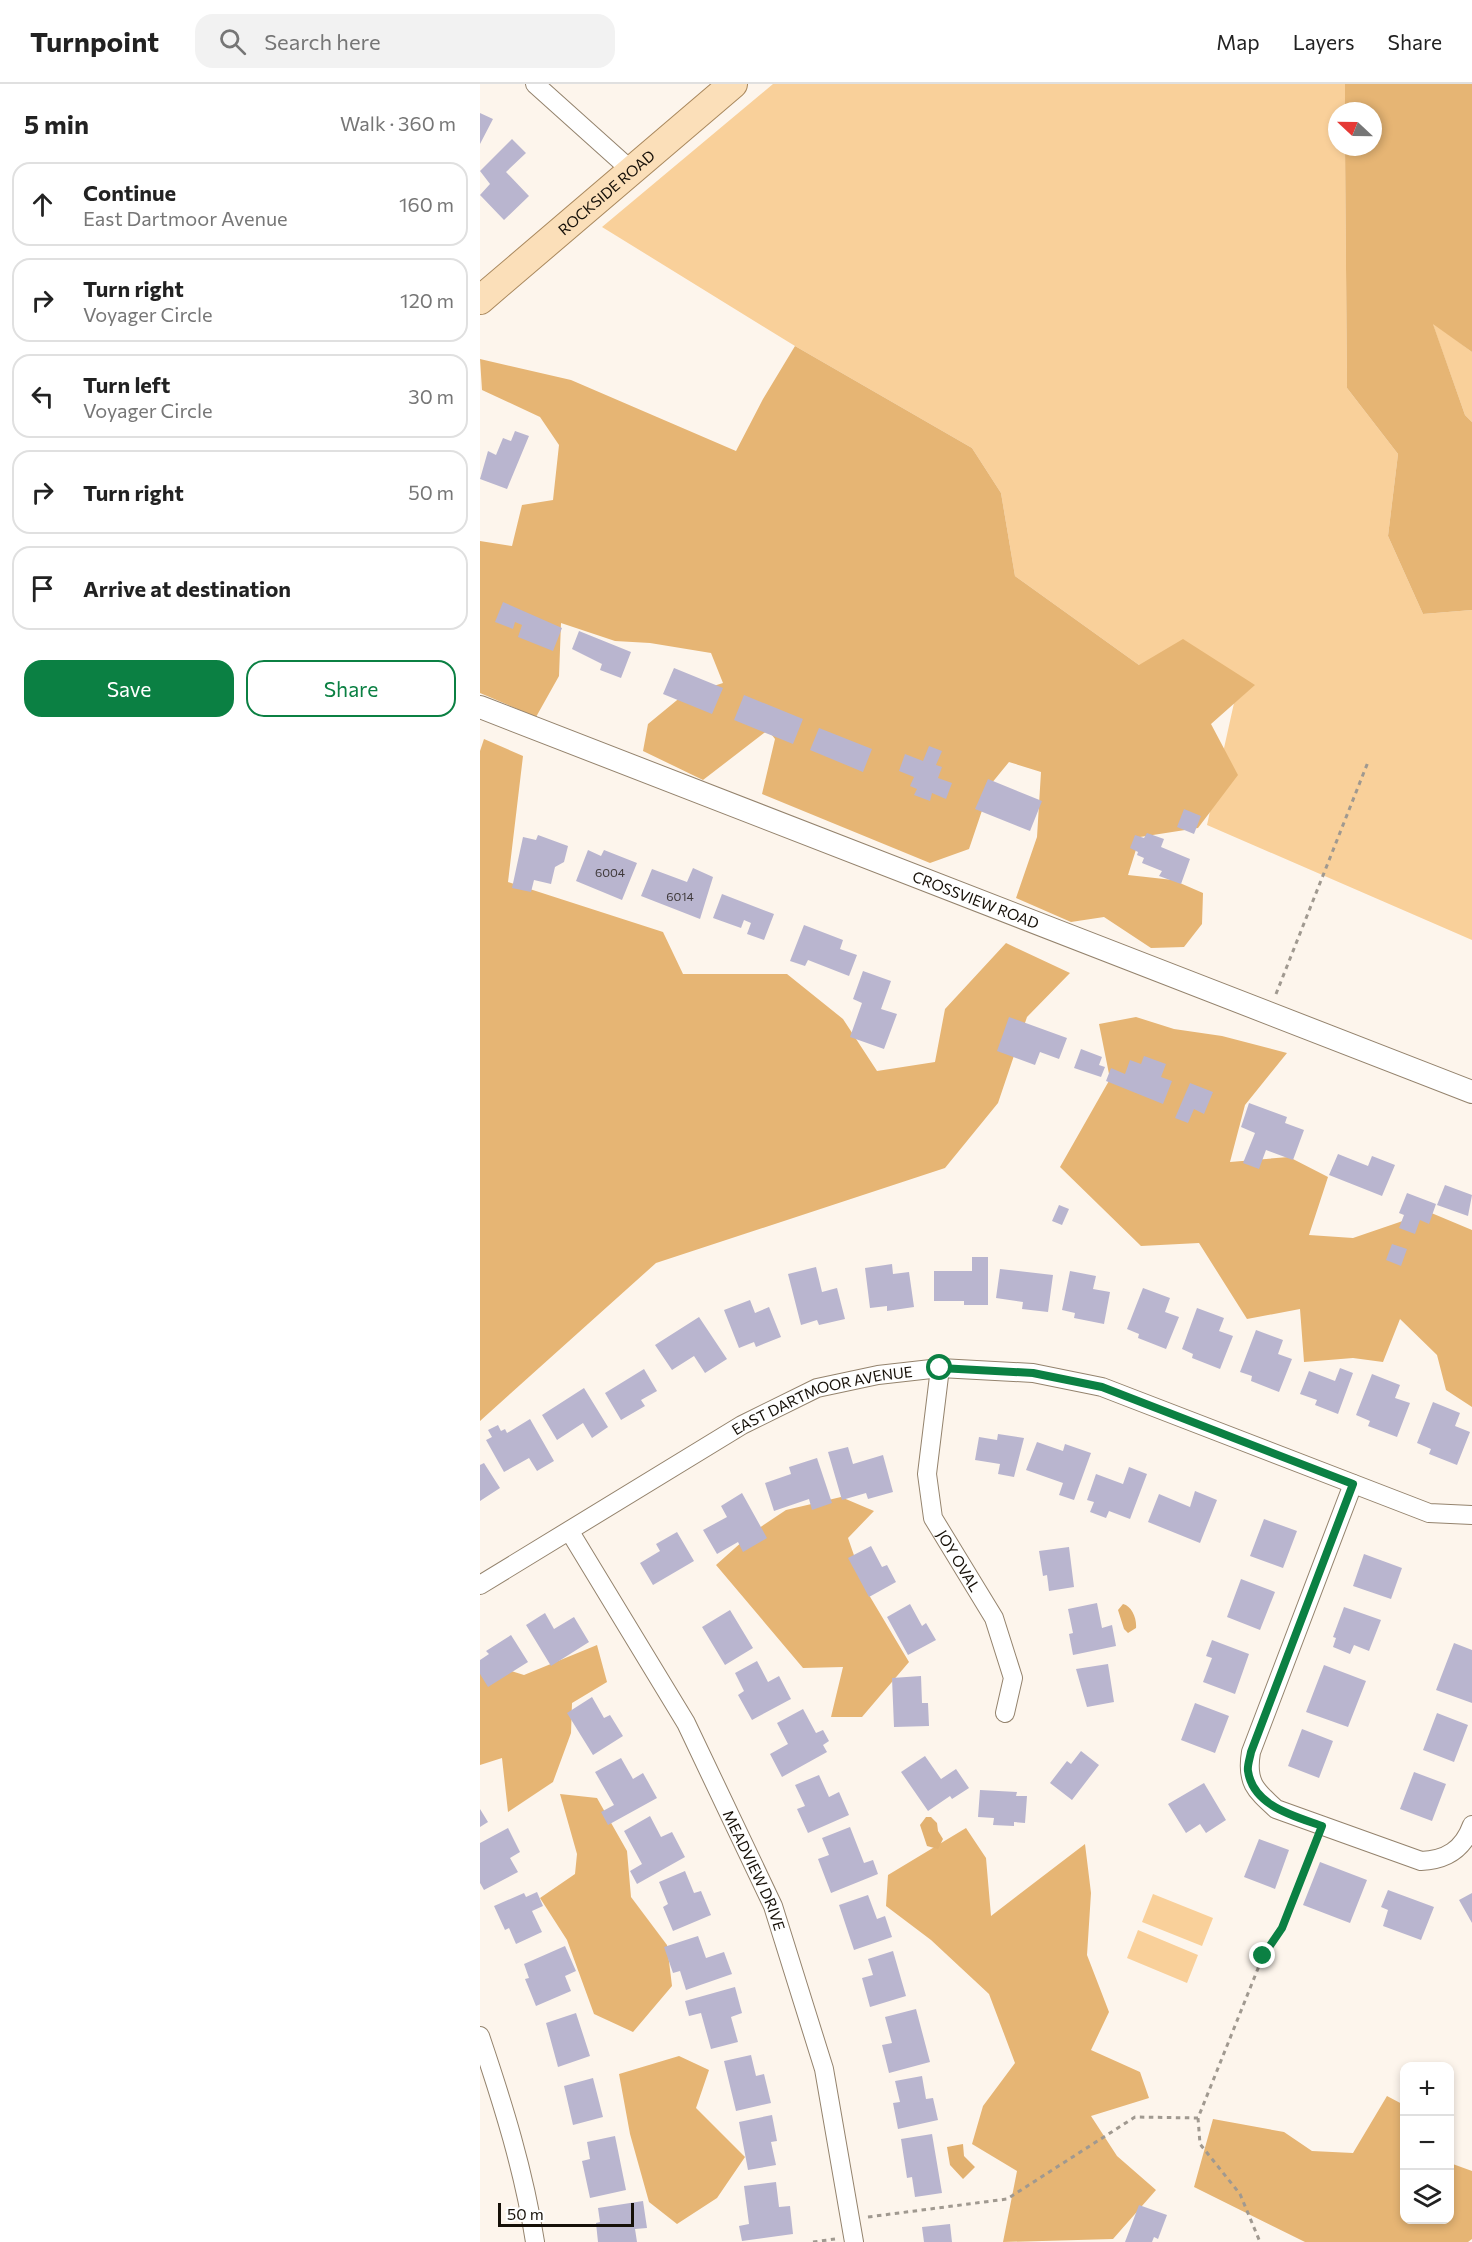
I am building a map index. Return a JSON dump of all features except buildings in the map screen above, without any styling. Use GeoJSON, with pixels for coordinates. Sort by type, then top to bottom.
{"type":"FeatureCollection","features":[{"type":"Feature","properties":{"kind":"main road","name":"ROCKSIDE ROAD"},"geometry":{"type":"LineString","coordinates":[[480,300],[734,84]]}},
{"type":"Feature","properties":{"kind":"street"},"geometry":{"type":"LineString","coordinates":[[535,84],[633,172]]}},
{"type":"Feature","properties":{"kind":"street","name":"CROSSVIEW ROAD"},"geometry":{"type":"LineString","coordinates":[[480,707],[1472,1092]]}},
{"type":"Feature","properties":{"kind":"street","name":"EAST DARTMOOR AVENUE"},"geometry":{"type":"LineString","coordinates":[[480,1585],[742,1425],[818,1388],[878,1375],[940,1368],[1033,1373],[1102,1387],[1429,1513],[1472,1515]]}},
{"type":"Feature","properties":{"kind":"street","name":"JOY OVAL"},"geometry":{"type":"LineString","coordinates":[[940,1368],[927,1474],[933,1518],[994,1618],[1013,1678],[1005,1713]]}},
{"type":"Feature","properties":{"kind":"street"},"geometry":{"type":"LineString","coordinates":[[1353,1484],[1251,1752],[1248,1772],[1258,1792],[1276,1809],[1421,1861],[1439,1860],[1456,1851],[1472,1825]]}},
{"type":"Feature","properties":{"kind":"street","name":"MEADVIEW DRIVE"},"geometry":{"type":"LineString","coordinates":[[570,1532],[686,1723],[773,1906],[824,2069],[849,2240]]}},
{"type":"Feature","properties":{"kind":"street"},"geometry":{"type":"LineString","coordinates":[[480,2036],[511,2125],[529,2203],[535,2242]]}},
{"type":"Feature","properties":{"kind":"path"},"geometry":{"type":"LineString","coordinates":[[1268,1013],[1368,762]]}},
{"type":"Feature","properties":{"kind":"path"},"geometry":{"type":"LineString","coordinates":[[1260,2242],[1240,2194],[1200,2144],[1198,2118],[1263,1956],[1282,1928],[1322,1826]]}},
{"type":"Feature","properties":{"kind":"path"},"geometry":{"type":"LineString","coordinates":[[864,2218],[1007,2199],[1135,2117],[1198,2118]]}},
{"type":"Feature","properties":{"kind":"path"},"geometry":{"type":"LineString","coordinates":[[813,2242],[849,2240]]}},
{"type":"Feature","properties":{"kind":"shaded area"},"geometry":{"type":"Polygon","coordinates":[[[773,84],[1345,84],[1345,102],[1328,102],[1328,156],[1345,156],[1347,388],[1398,454],[1388,536],[1423,614],[1472,610],[1472,940],[1207,825],[1234,703],[1254,685],[1139,665],[1015,576],[1001,493],[972,448],[795,346],[602,227],[773,84]]]}},
{"type":"Feature","properties":{"kind":"shaded area"},"geometry":{"type":"Polygon","coordinates":[[[1345,84],[1472,84],[1472,352],[1433,324],[1465,415],[1472,422],[1472,610],[1423,614],[1388,536],[1398,454],[1347,388],[1345,156],[1382,156],[1382,102],[1345,102],[1345,84]]]}},
{"type":"Feature","properties":{"kind":"shaded area"},"geometry":{"type":"Polygon","coordinates":[[[1432,322],[1472,352],[1472,422],[1465,415],[1432,322]]]}},
{"type":"Feature","properties":{"kind":"shaded area"},"geometry":{"type":"Polygon","coordinates":[[[795,346],[972,448],[1001,493],[1015,576],[1139,665],[1183,639],[1255,685],[1211,724],[1238,775],[1198,828],[1140,837],[1128,875],[1173,880],[1203,893],[1202,924],[1184,947],[1151,948],[1104,917],[1071,922],[1016,898],[1037,837],[1041,772],[1009,762],[991,784],[969,849],[930,863],[762,794],[775,739],[768,730],[703,780],[643,751],[648,724],[682,696],[723,683],[711,653],[650,643],[615,641],[561,623],[559,676],[536,717],[480,693],[480,541],[512,546],[522,505],[553,500],[559,445],[540,417],[482,390],[480,359],[571,380],[736,451],[763,399],[795,346]]]}},
{"type":"Feature","properties":{"kind":"shaded area"},"geometry":{"type":"Polygon","coordinates":[[[484,739],[523,756],[508,882],[663,932],[683,974],[787,974],[843,1019],[877,1071],[935,1062],[945,1009],[1006,943],[1070,973],[1027,1017],[998,1103],[945,1168],[656,1263],[480,1421],[480,751],[484,739]]]}},
{"type":"Feature","properties":{"kind":"shaded area"},"geometry":{"type":"Polygon","coordinates":[[[1136,1017],[1174,1029],[1222,1036],[1287,1053],[1245,1105],[1230,1162],[1289,1157],[1328,1177],[1309,1235],[1353,1238],[1429,1212],[1472,1230],[1472,1407],[1446,1390],[1437,1355],[1400,1319],[1383,1362],[1353,1358],[1304,1362],[1300,1309],[1247,1319],[1199,1243],[1141,1246],[1060,1167],[1110,1079],[1099,1024],[1136,1017]]]}},
{"type":"Feature","properties":{"kind":"shaded area"},"geometry":{"type":"Polygon","coordinates":[[[841,1497],[874,1511],[848,1538],[866,1590],[909,1662],[862,1717],[831,1717],[843,1667],[803,1668],[716,1565],[753,1532],[786,1510],[841,1497]]]}},
{"type":"Feature","properties":{"kind":"shaded area"},"geometry":{"type":"Polygon","coordinates":[[[1123,1604],[1131,1610],[1136,1621],[1136,1628],[1128,1633],[1124,1629],[1118,1610],[1123,1604]]]}},
{"type":"Feature","properties":{"kind":"shaded area"},"geometry":{"type":"Polygon","coordinates":[[[597,1645],[607,1682],[572,1703],[571,1733],[553,1782],[508,1812],[502,1758],[480,1765],[480,1669],[499,1667],[524,1675],[597,1645]]]}},
{"type":"Feature","properties":{"kind":"shaded area"},"geometry":{"type":"Polygon","coordinates":[[[560,1794],[597,1798],[627,1851],[631,1897],[667,1945],[672,1986],[633,2032],[594,2014],[567,1940],[540,1898],[575,1874],[577,1854],[560,1794]]]}},
{"type":"Feature","properties":{"kind":"shaded area"},"geometry":{"type":"Polygon","coordinates":[[[926,1817],[931,1817],[937,1823],[938,1831],[943,1839],[938,1849],[927,1846],[920,1825],[926,1817]]]}},
{"type":"Feature","properties":{"kind":"shaded area"},"geometry":{"type":"Polygon","coordinates":[[[966,1828],[986,1858],[991,1916],[1085,1844],[1091,1893],[1087,1955],[1109,2012],[1091,2050],[1140,2072],[1149,2098],[1091,2116],[1117,2156],[1156,2190],[1113,2239],[1003,2242],[1017,2171],[972,2144],[983,2106],[1015,2063],[989,1994],[931,1940],[886,1906],[888,1875],[966,1828]]]}},
{"type":"Feature","properties":{"kind":"shaded area"},"geometry":{"type":"Polygon","coordinates":[[[1153,1894],[1213,1918],[1202,1946],[1142,1922],[1153,1894]]]}},
{"type":"Feature","properties":{"kind":"shaded area"},"geometry":{"type":"Polygon","coordinates":[[[1138,1930],[1198,1955],[1187,1983],[1127,1958],[1138,1930]]]}},
{"type":"Feature","properties":{"kind":"shaded area"},"geometry":{"type":"Polygon","coordinates":[[[679,2056],[709,2070],[696,2108],[745,2157],[717,2198],[677,2224],[649,2202],[630,2134],[619,2074],[679,2056]]]}},
{"type":"Feature","properties":{"kind":"shaded area"},"geometry":{"type":"Polygon","coordinates":[[[1387,2096],[1400,2103],[1400,2224],[1454,2224],[1454,2164],[1472,2171],[1472,2239],[1468,2242],[1305,2242],[1194,2187],[1213,2119],[1284,2132],[1312,2151],[1353,2153],[1387,2096]]]}},
{"type":"Feature","properties":{"kind":"shaded area"},"geometry":{"type":"Polygon","coordinates":[[[963,2144],[964,2156],[975,2167],[963,2179],[950,2165],[947,2147],[963,2144]]]}},
{"type":"Feature","properties":{"kind":"route"},"geometry":{"type":"LineString","coordinates":[[940,1368],[1033,1373],[1102,1387],[1353,1484],[1251,1752],[1248,1772],[1258,1792],[1276,1809],[1322,1826],[1282,1928],[1263,1956]]}}]}
